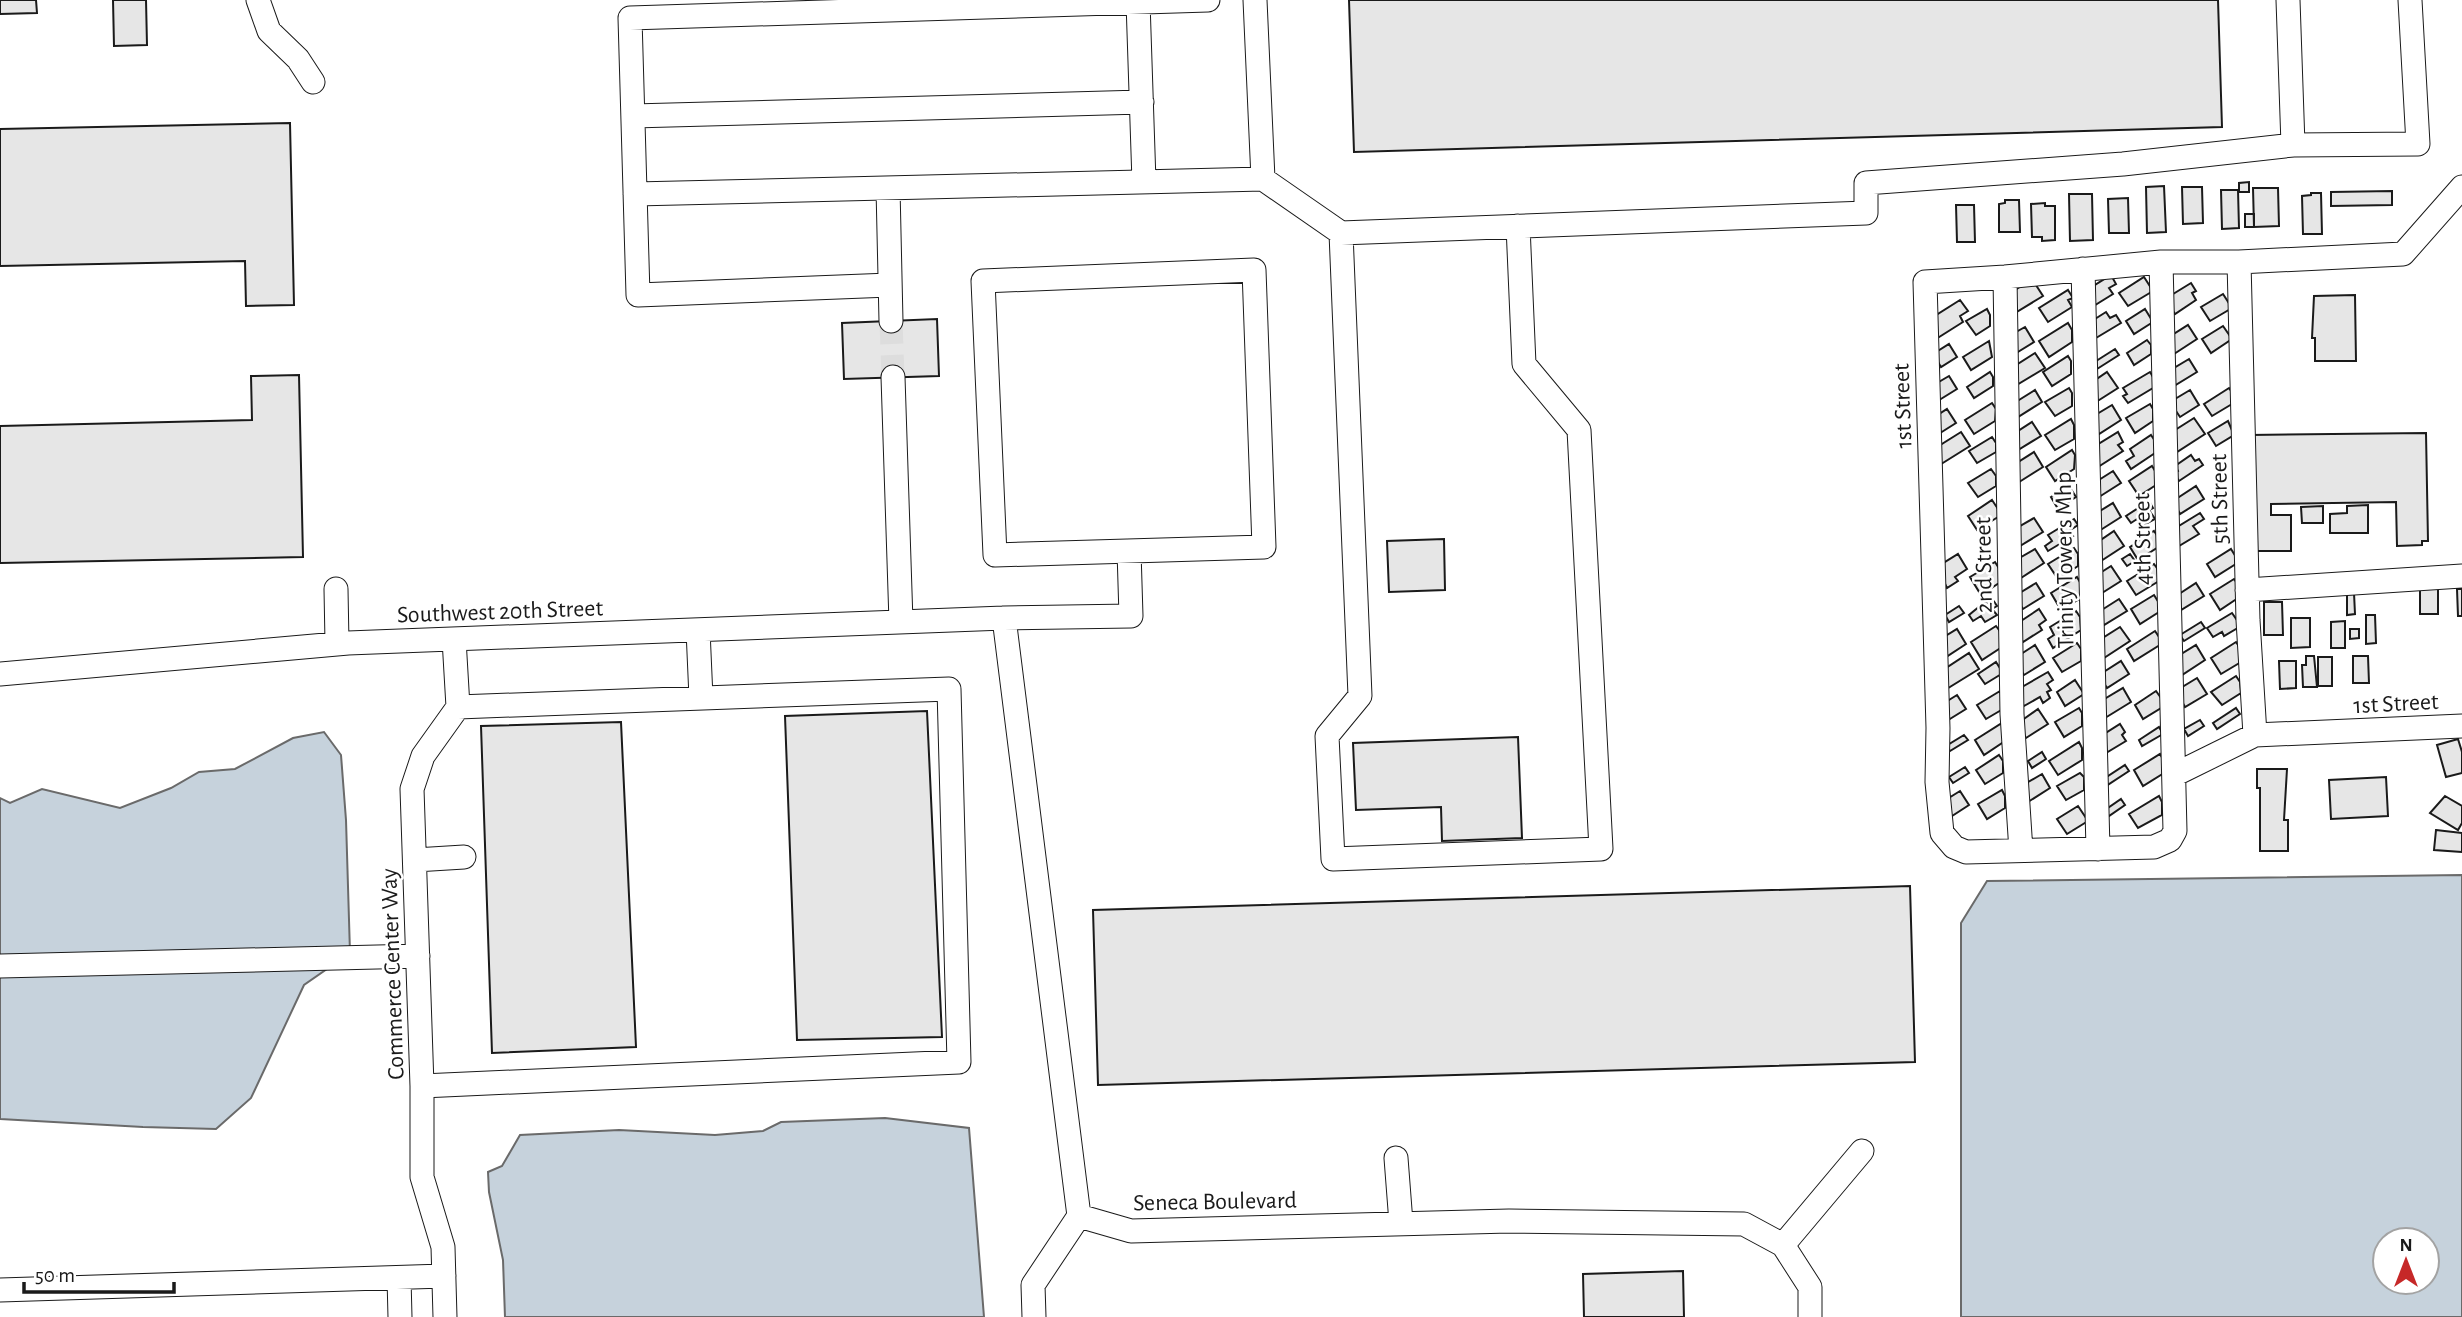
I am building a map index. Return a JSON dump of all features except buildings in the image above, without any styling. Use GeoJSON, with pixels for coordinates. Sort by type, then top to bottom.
{"type":"FeatureCollection","features":[{"type":"Feature","properties":{"kind":"street"},"geometry":{"type":"LineString","coordinates":[[258,0],[269,32],[298,59],[313,82]]}},
{"type":"Feature","properties":{"kind":"street"},"geometry":{"type":"LineString","coordinates":[[890,285],[638,295],[630,18],[1208,0]]}},
{"type":"Feature","properties":{"kind":"street"},"geometry":{"type":"LineString","coordinates":[[1255,0],[1263,179]]}},
{"type":"Feature","properties":{"kind":"street"},"geometry":{"type":"LineString","coordinates":[[2288,0],[2293,145]]}},
{"type":"Feature","properties":{"kind":"street"},"geometry":{"type":"LineString","coordinates":[[635,194],[1263,179],[1341,233],[1866,213],[1866,183],[2123,164],[2293,145],[2418,144],[2410,0]]}},
{"type":"Feature","properties":{"kind":"street"},"geometry":{"type":"LineString","coordinates":[[1138,2],[1144,182]]}},
{"type":"Feature","properties":{"kind":"street"},"geometry":{"type":"LineString","coordinates":[[633,117],[1142,102]]}},
{"type":"Feature","properties":{"kind":"street","name":"1st Street"},"geometry":{"type":"LineString","coordinates":[[2176,814],[2175,831],[2170,840],[2154,847],[1966,852],[1954,847],[1942,833],[1937,782],[1938,728],[1925,282],[2161,262],[2239,262],[2403,254],[2462,187]]}},
{"type":"Feature","properties":{"kind":"street"},"geometry":{"type":"LineString","coordinates":[[888,188],[891,321]]}},
{"type":"Feature","properties":{"kind":"street"},"geometry":{"type":"LineString","coordinates":[[1341,233],[1360,696],[1327,736],[1333,859],[1601,849],[1579,430],[1524,364],[1518,226]]}},
{"type":"Feature","properties":{"kind":"street","name":"4th Street"},"geometry":{"type":"LineString","coordinates":[[2161,262],[2176,814]]}},
{"type":"Feature","properties":{"kind":"street","name":"5th Street"},"geometry":{"type":"LineString","coordinates":[[2239,262],[2247,590],[2255,734]]}},
{"type":"Feature","properties":{"kind":"street"},"geometry":{"type":"LineString","coordinates":[[1254,270],[1264,547],[1129,551],[995,555],[984,281],[1254,270]]}},
{"type":"Feature","properties":{"kind":"street","name":"Trinity Towers Mhp"},"geometry":{"type":"LineString","coordinates":[[2083,270],[2098,849]]}},
{"type":"Feature","properties":{"kind":"street","name":"2nd Street"},"geometry":{"type":"LineString","coordinates":[[2005,277],[2012,714],[2021,851]]}},
{"type":"Feature","properties":{"kind":"street"},"geometry":{"type":"LineString","coordinates":[[893,377],[901,622]]}},
{"type":"Feature","properties":{"kind":"street","name":"Southwest 20th Street"},"geometry":{"type":"LineString","coordinates":[[0,674],[337,643],[1004,618],[1131,616],[1129,551]]}},
{"type":"Feature","properties":{"kind":"street"},"geometry":{"type":"LineString","coordinates":[[2247,590],[2462,576]]}},
{"type":"Feature","properties":{"kind":"street"},"geometry":{"type":"LineString","coordinates":[[336,589],[337,643]]}},
{"type":"Feature","properties":{"kind":"street"},"geometry":{"type":"LineString","coordinates":[[1004,618],[1079,1216],[1033,1284],[1034,1317]]}},
{"type":"Feature","properties":{"kind":"street"},"geometry":{"type":"LineString","coordinates":[[698,630],[701,698]]}},
{"type":"Feature","properties":{"kind":"street"},"geometry":{"type":"LineString","coordinates":[[422,1086],[959,1062],[949,689],[458,707],[454,639]]}},
{"type":"Feature","properties":{"kind":"street","name":"Commerce Center Way"},"geometry":{"type":"LineString","coordinates":[[445,1317],[443,1247],[422,1177],[422,1086],[412,789],[423,756],[458,707]]}},
{"type":"Feature","properties":{"kind":"street","name":"1st Street"},"geometry":{"type":"LineString","coordinates":[[2174,775],[2255,734],[2462,726]]}},
{"type":"Feature","properties":{"kind":"street"},"geometry":{"type":"LineString","coordinates":[[415,860],[464,857]]}},
{"type":"Feature","properties":{"kind":"street"},"geometry":{"type":"LineString","coordinates":[[0,966],[418,956]]}},
{"type":"Feature","properties":{"kind":"street"},"geometry":{"type":"LineString","coordinates":[[1810,1317],[1810,1287],[1783,1245],[1862,1151]]}},
{"type":"Feature","properties":{"kind":"street"},"geometry":{"type":"LineString","coordinates":[[1396,1158],[1401,1223]]}},
{"type":"Feature","properties":{"kind":"street","name":"Seneca Boulevard"},"geometry":{"type":"LineString","coordinates":[[1079,1216],[1131,1231],[1509,1221],[1744,1224],[1783,1245]]}},
{"type":"Feature","properties":{"kind":"street"},"geometry":{"type":"LineString","coordinates":[[0,1290],[444,1276]]}},
{"type":"Feature","properties":{"kind":"street"},"geometry":{"type":"LineString","coordinates":[[399,1278],[401,1317]]}},
{"type":"Feature","properties":{"kind":"shaded area"},"geometry":{"type":"Polygon","coordinates":[[[324,732],[341,755],[350,953],[304,985],[251,1098],[216,1129],[0,1119],[0,798],[10,803],[42,789],[120,808],[171,788],[199,772],[235,769],[293,738],[324,732]]]}},
{"type":"Feature","properties":{"kind":"shaded area"},"geometry":{"type":"Polygon","coordinates":[[[2462,875],[2462,1317],[1961,1317],[1961,923],[1987,881],[2462,875]]]}},
{"type":"Feature","properties":{"kind":"shaded area"},"geometry":{"type":"Polygon","coordinates":[[[885,1118],[969,1128],[984,1317],[505,1317],[503,1260],[489,1192],[488,1172],[502,1166],[520,1135],[619,1130],[715,1135],[763,1131],[781,1122],[885,1118]]]}},
{"type":"Feature","properties":{"kind":"tunnel"},"geometry":{"type":"LineString","coordinates":[[891,321],[893,377]]}}]}
